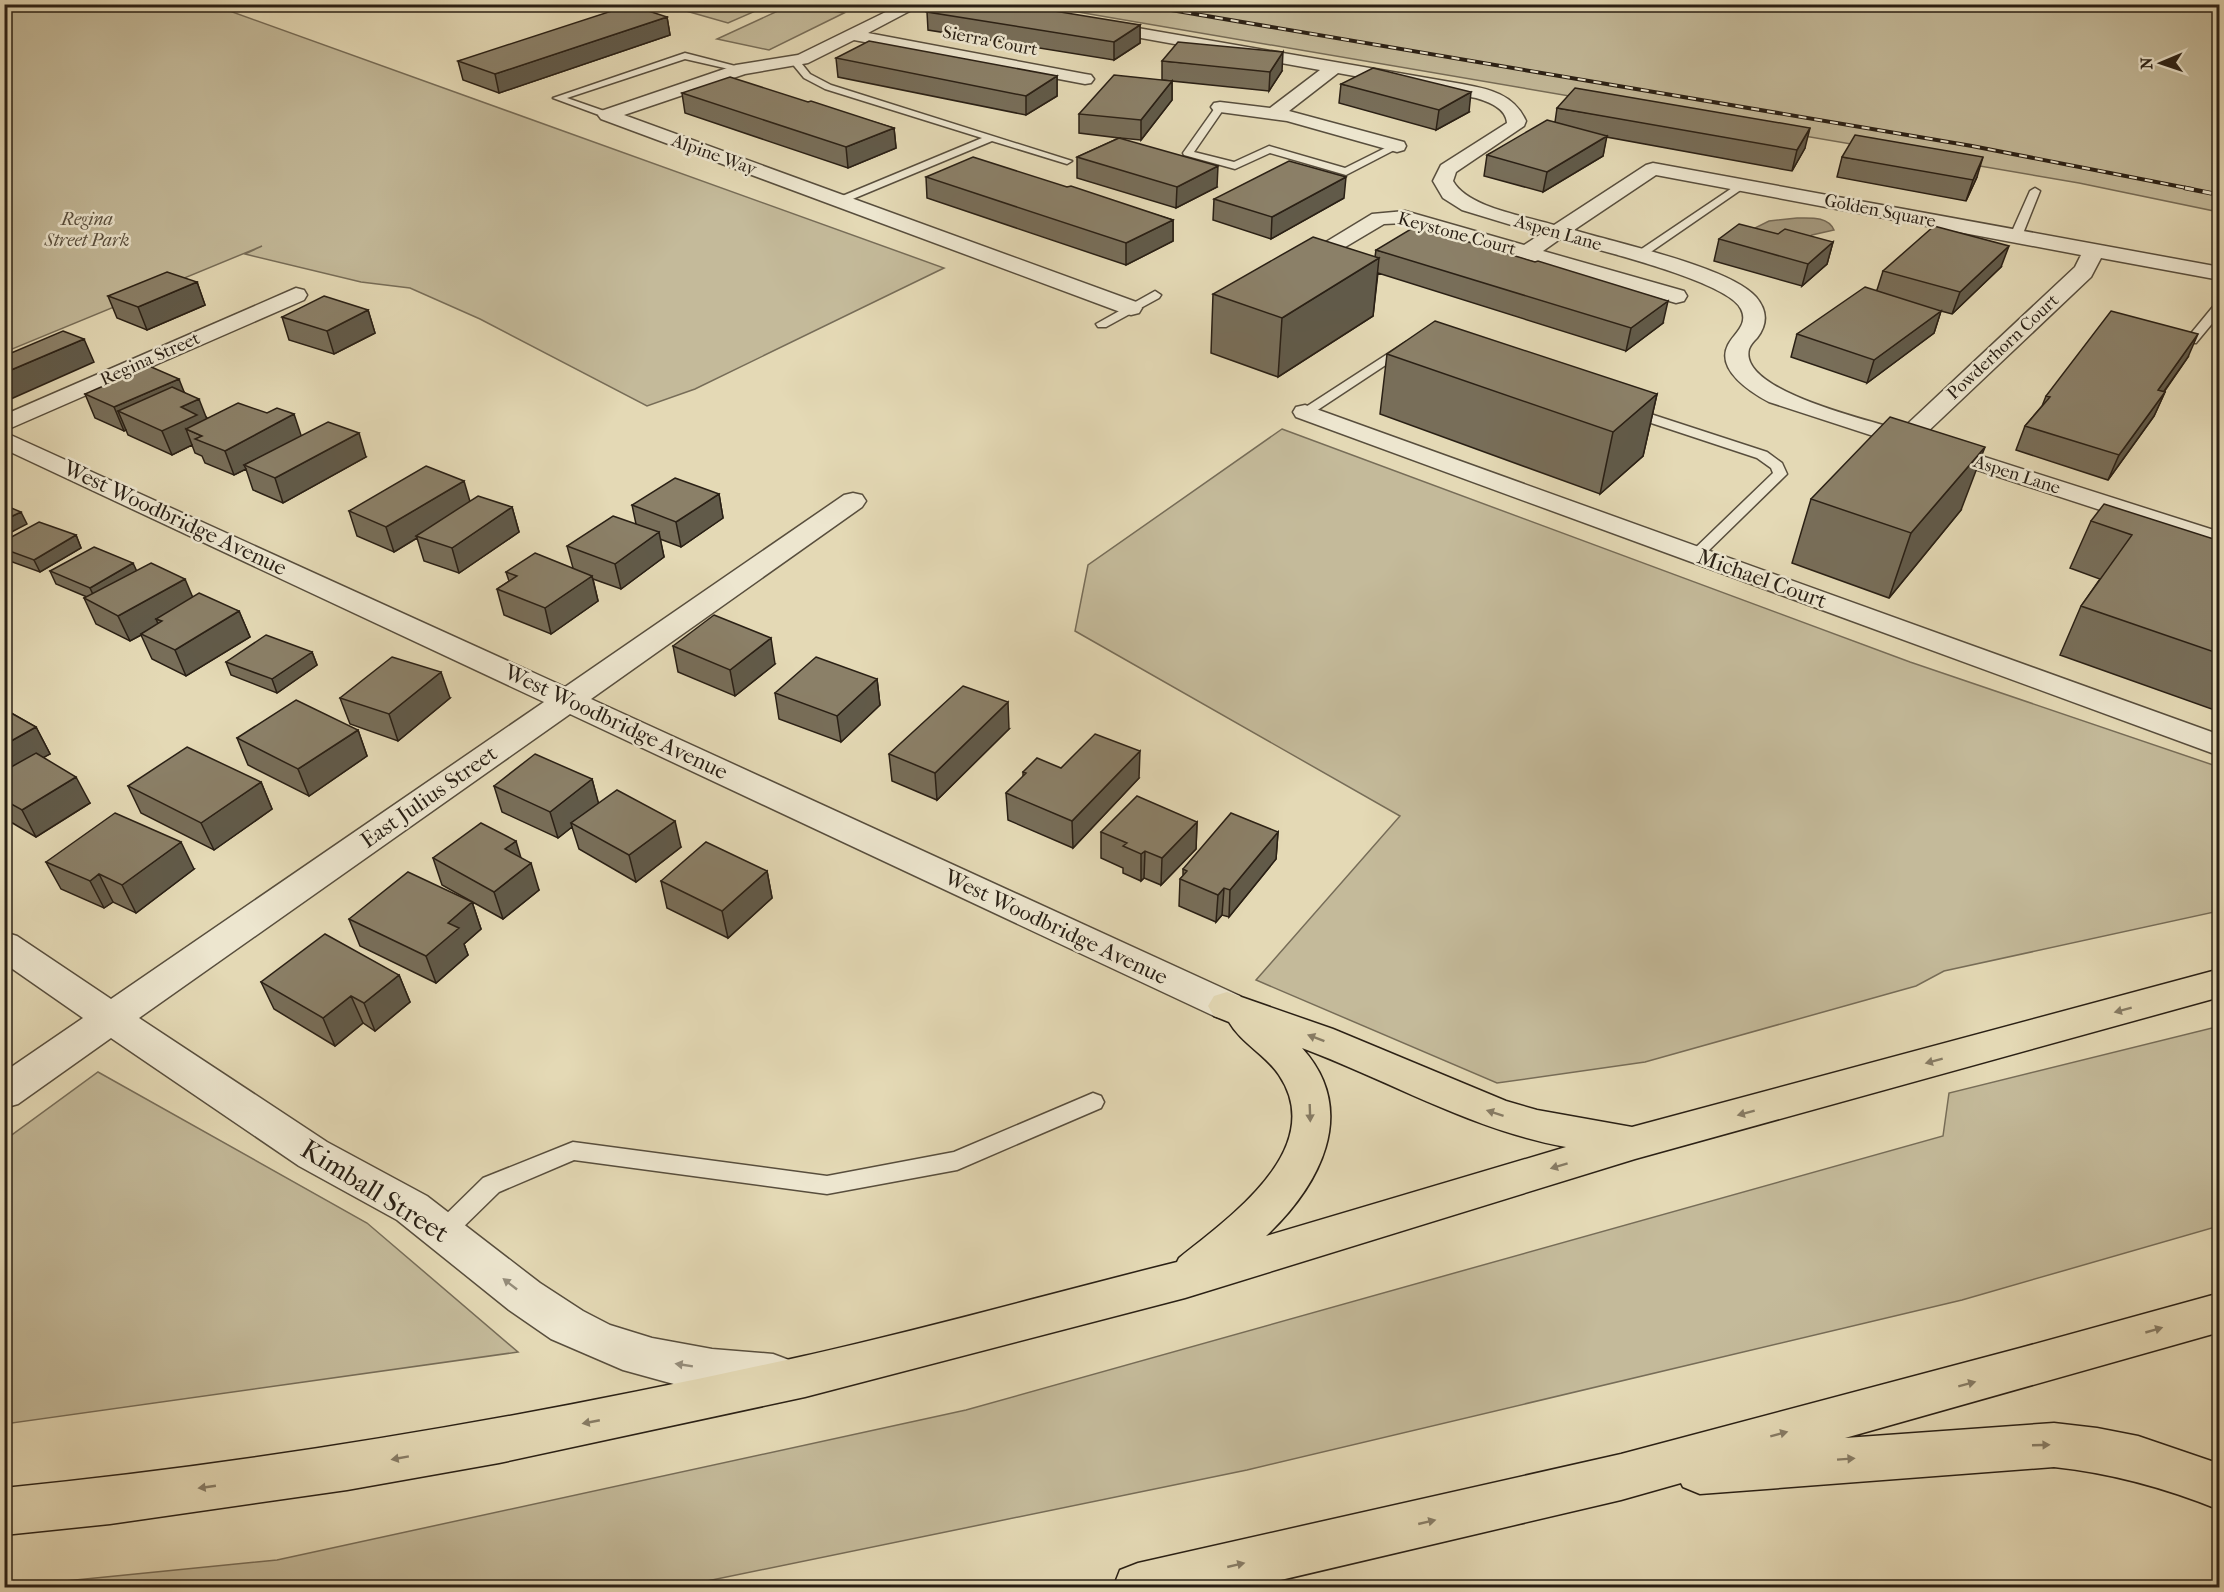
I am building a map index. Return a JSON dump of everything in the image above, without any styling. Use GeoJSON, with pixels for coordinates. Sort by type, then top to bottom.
{"type":"FeatureCollection","features":[{"type":"Feature","properties":{"kind":"highway"},"geometry":{"type":"LineString","coordinates":[[4,1512],[110,1501],[347,1467],[556,1429],[805,1376],[1185,1279],[1635,1143],[2220,983]]}},
{"type":"Feature","properties":{"kind":"highway"},"geometry":{"type":"LineString","coordinates":[[2164,998],[2220,1008]]}},
{"type":"Feature","properties":{"kind":"highway"},"geometry":{"type":"LineString","coordinates":[[1227,1006],[1319,1039],[1496,1114],[1537,1126],[1635,1143]]}},
{"type":"Feature","properties":{"kind":"highway"},"geometry":{"type":"LineString","coordinates":[[1185,1279],[1266,1209],[1290,1179],[1299,1163],[1311,1131],[1311,1108],[1306,1086],[1295,1065],[1262,1032],[1227,1006]]}},
{"type":"Feature","properties":{"kind":"highway"},"geometry":{"type":"LineString","coordinates":[[1138,1587],[1621,1477],[2008,1372],[2218,1312]]}},
{"type":"Feature","properties":{"kind":"highway"},"geometry":{"type":"LineString","coordinates":[[1621,1477],[2054,1444],[2092,1447],[2142,1459],[2220,1487]]}},
{"type":"Feature","properties":{"kind":"street"},"geometry":{"type":"LineString","coordinates":[[607,115],[742,69],[795,62],[915,4]]}},
{"type":"Feature","properties":{"kind":"street","name":"Aspen Lane"},"geometry":{"type":"LineString","coordinates":[[1080,23],[1461,89],[1485,95],[1505,104],[1515,116],[1515,126],[1448,169],[1443,181],[1450,194],[1469,206],[1720,282],[1744,297],[1750,306],[1755,322],[1737,352],[1744,370],[1764,390],[1796,405],[2220,541]]}},
{"type":"Feature","properties":{"kind":"street","name":"Sierra Court"},"geometry":{"type":"LineString","coordinates":[[853,35],[1085,79]]}},
{"type":"Feature","properties":{"kind":"street"},"geometry":{"type":"LineString","coordinates":[[1275,113],[1335,67]]}},
{"type":"Feature","properties":{"kind":"street"},"geometry":{"type":"LineString","coordinates":[[1220,107],[1275,113],[1397,146]]}},
{"type":"Feature","properties":{"kind":"street","name":"Alpine Way"},"geometry":{"type":"LineString","coordinates":[[607,115],[1131,308]]}},
{"type":"Feature","properties":{"kind":"street","name":"Golden Square"},"geometry":{"type":"LineString","coordinates":[[1558,233],[1653,169],[2220,274]]}},
{"type":"Feature","properties":{"kind":"street","name":"Keystone Court"},"geometry":{"type":"LineString","coordinates":[[1323,252],[1379,218],[1395,216],[1414,219],[1676,296]]}},
{"type":"Feature","properties":{"kind":"street","name":"Keystone Court"},"geometry":{"type":"LineString","coordinates":[[1527,252],[1558,233]]}},
{"type":"Feature","properties":{"kind":"street","name":"Powderhorn Court"},"geometry":{"type":"LineString","coordinates":[[1906,439],[2083,272],[2088,266],[2093,251]]}},
{"type":"Feature","properties":{"kind":"street","name":"Regina Street"},"geometry":{"type":"LineString","coordinates":[[4,424],[296,295]]}},
{"type":"Feature","properties":{"kind":"street","name":"Michael Court"},"geometry":{"type":"LineString","coordinates":[[1305,412],[2220,746]]}},
{"type":"Feature","properties":{"kind":"street","name":"West Woodbridge Avenue"},"geometry":{"type":"LineString","coordinates":[[4,439],[1227,1006]]}},
{"type":"Feature","properties":{"kind":"street","name":"East Julius Street"},"geometry":{"type":"LineString","coordinates":[[4,1093],[853,501]]}},
{"type":"Feature","properties":{"kind":"street","name":"Kimball Street"},"geometry":{"type":"LineString","coordinates":[[4,945],[314,1155],[383,1190],[412,1208],[541,1308],[574,1329],[611,1347],[651,1360],[742,1374],[805,1376]]}},
{"type":"Feature","properties":{"kind":"lane"},"geometry":{"type":"LineString","coordinates":[[607,115],[558,98],[685,56],[742,69]]}},
{"type":"Feature","properties":{"kind":"lane"},"geometry":{"type":"LineString","coordinates":[[795,62],[807,76],[820,84],[1067,161]]}},
{"type":"Feature","properties":{"kind":"lane"},"geometry":{"type":"LineString","coordinates":[[1220,107],[1188,153],[1235,166],[1269,149],[1346,172],[1397,146]]}},
{"type":"Feature","properties":{"kind":"lane"},"geometry":{"type":"LineString","coordinates":[[839,201],[991,138]]}},
{"type":"Feature","properties":{"kind":"lane"},"geometry":{"type":"LineString","coordinates":[[1638,256],[1741,185]]}},
{"type":"Feature","properties":{"kind":"lane"},"geometry":{"type":"LineString","coordinates":[[2016,236],[2035,191]]}},
{"type":"Feature","properties":{"kind":"lane"},"geometry":{"type":"LineString","coordinates":[[1102,324],[1155,295]]}},
{"type":"Feature","properties":{"kind":"lane"},"geometry":{"type":"LineString","coordinates":[[2192,340],[2220,306]]}},
{"type":"Feature","properties":{"kind":"lane"},"geometry":{"type":"LineString","coordinates":[[1305,412],[1408,344],[1418,343]]}},
{"type":"Feature","properties":{"kind":"lane"},"geometry":{"type":"LineString","coordinates":[[1614,406],[1762,456],[1777,466],[1780,474],[1696,555]]}},
{"type":"Feature","properties":{"kind":"lane"},"geometry":{"type":"LineString","coordinates":[[443,1232],[491,1185],[573,1151],[827,1185],[957,1161],[1093,1102]]}},
{"type":"Feature","properties":{"kind":"green space"},"geometry":{"type":"Polygon","coordinates":[[[793,4],[844,13],[769,50],[717,39],[793,4]]]}},
{"type":"Feature","properties":{"kind":"green space","name":"Regina Street Park"},"geometry":{"type":"Polygon","coordinates":[[[5,5],[213,5],[944,268],[695,389],[647,406],[480,319],[410,288],[361,282],[245,254],[262,246],[5,352],[5,5]]]}},
{"type":"Feature","properties":{"kind":"green space"},"geometry":{"type":"Polygon","coordinates":[[[665,5],[769,5],[728,23],[665,5]]]}},
{"type":"Feature","properties":{"kind":"green space"},"geometry":{"type":"Polygon","coordinates":[[[1037,5],[2219,5],[2219,212],[2079,183],[1037,5]]]}},
{"type":"Feature","properties":{"kind":"green space"},"geometry":{"type":"Polygon","coordinates":[[[1282,429],[1910,662],[2219,767],[2219,911],[1944,971],[1916,986],[1645,1062],[1497,1083],[1256,980],[1400,816],[1075,631],[1088,565],[1282,429]]]}},
{"type":"Feature","properties":{"kind":"green space"},"geometry":{"type":"Polygon","coordinates":[[[2212,1028],[2220,1031],[2219,1226],[1962,1300],[1247,1470],[678,1587],[5,1587],[277,1560],[966,1410],[1943,1136],[1949,1093],[2212,1028]]]}},
{"type":"Feature","properties":{"kind":"green space"},"geometry":{"type":"Polygon","coordinates":[[[98,1072],[367,1223],[518,1352],[5,1424],[5,1140],[98,1072]]]}},
{"type":"Feature","properties":{"kind":"shaded area"},"geometry":{"type":"Polygon","coordinates":[[[1797,218],[1823,220],[1828,222],[1834,230],[1812,235],[1805,240],[1753,229],[1769,221],[1797,218]]]}},
{"type":"Feature","properties":{"kind":"building"},"geometry":{"type":"Polygon","coordinates":[[[940,4],[1011,4],[1140,25],[1114,42],[927,12],[940,4]]]}},
{"type":"Feature","properties":{"kind":"building"},"geometry":{"type":"Polygon","coordinates":[[[630,5],[667,17],[495,74],[458,61],[630,5]]]}},
{"type":"Feature","properties":{"kind":"building"},"geometry":{"type":"Polygon","coordinates":[[[869,41],[1057,76],[1026,96],[836,58],[869,41]]]}},
{"type":"Feature","properties":{"kind":"building"},"geometry":{"type":"Polygon","coordinates":[[[1178,42],[1283,52],[1270,72],[1162,61],[1178,42]]]}},
{"type":"Feature","properties":{"kind":"building"},"geometry":{"type":"Polygon","coordinates":[[[1373,68],[1471,92],[1439,110],[1341,84],[1373,68]]]}},
{"type":"Feature","properties":{"kind":"building"},"geometry":{"type":"Polygon","coordinates":[[[1114,75],[1172,81],[1141,120],[1079,114],[1114,75]]]}},
{"type":"Feature","properties":{"kind":"building"},"geometry":{"type":"Polygon","coordinates":[[[730,77],[894,128],[846,147],[682,93],[730,77]]]}},
{"type":"Feature","properties":{"kind":"building"},"geometry":{"type":"Polygon","coordinates":[[[1575,88],[1810,128],[1797,150],[1557,108],[1575,88]]]}},
{"type":"Feature","properties":{"kind":"building"},"geometry":{"type":"Polygon","coordinates":[[[1547,120],[1607,136],[1547,172],[1487,155],[1547,120]]]}},
{"type":"Feature","properties":{"kind":"building"},"geometry":{"type":"Polygon","coordinates":[[[1855,135],[1983,157],[1973,180],[1842,157],[1855,135]]]}},
{"type":"Feature","properties":{"kind":"building"},"geometry":{"type":"Polygon","coordinates":[[[1119,138],[1218,166],[1177,187],[1077,157],[1119,138]]]}},
{"type":"Feature","properties":{"kind":"building"},"geometry":{"type":"Polygon","coordinates":[[[973,157],[1173,220],[1126,243],[926,177],[973,157]]]}},
{"type":"Feature","properties":{"kind":"building"},"geometry":{"type":"Polygon","coordinates":[[[1289,161],[1346,177],[1272,217],[1214,199],[1289,161]]]}},
{"type":"Feature","properties":{"kind":"building"},"geometry":{"type":"Polygon","coordinates":[[[1739,224],[1778,234],[1785,229],[1833,242],[1808,264],[1719,239],[1739,224]]]}},
{"type":"Feature","properties":{"kind":"building"},"geometry":{"type":"Polygon","coordinates":[[[1416,226],[1668,301],[1631,328],[1376,250],[1416,226]]]}},
{"type":"Feature","properties":{"kind":"building"},"geometry":{"type":"Polygon","coordinates":[[[1934,226],[2009,246],[1960,292],[1883,271],[1934,226]]]}},
{"type":"Feature","properties":{"kind":"building"},"geometry":{"type":"Polygon","coordinates":[[[1313,237],[1379,258],[1282,318],[1213,294],[1313,237]]]}},
{"type":"Feature","properties":{"kind":"building"},"geometry":{"type":"Polygon","coordinates":[[[167,272],[197,282],[138,307],[108,296],[167,272]]]}},
{"type":"Feature","properties":{"kind":"building"},"geometry":{"type":"Polygon","coordinates":[[[1865,287],[1941,311],[1874,360],[1797,334],[1865,287]]]}},
{"type":"Feature","properties":{"kind":"building"},"geometry":{"type":"Polygon","coordinates":[[[324,296],[368,310],[327,331],[282,317],[324,296]]]}},
{"type":"Feature","properties":{"kind":"building"},"geometry":{"type":"Polygon","coordinates":[[[2111,311],[2198,334],[2158,390],[2165,392],[2119,455],[2025,426],[2050,397],[2046,396],[2111,311]]]}},
{"type":"Feature","properties":{"kind":"building"},"geometry":{"type":"Polygon","coordinates":[[[1435,321],[1657,394],[1613,432],[1387,354],[1435,321]]]}},
{"type":"Feature","properties":{"kind":"building"},"geometry":{"type":"Polygon","coordinates":[[[63,331],[84,339],[4,373],[4,356],[63,331]]]}},
{"type":"Feature","properties":{"kind":"building"},"geometry":{"type":"Polygon","coordinates":[[[149,366],[179,379],[114,407],[85,394],[149,366]]]}},
{"type":"Feature","properties":{"kind":"building"},"geometry":{"type":"Polygon","coordinates":[[[172,387],[199,399],[181,407],[197,415],[162,431],[118,411],[172,387]]]}},
{"type":"Feature","properties":{"kind":"building"},"geometry":{"type":"Polygon","coordinates":[[[238,403],[267,413],[277,408],[294,414],[225,451],[195,439],[202,436],[186,429],[238,403]]]}},
{"type":"Feature","properties":{"kind":"building"},"geometry":{"type":"Polygon","coordinates":[[[1890,417],[1985,447],[1911,533],[1811,499],[1890,417]]]}},
{"type":"Feature","properties":{"kind":"building"},"geometry":{"type":"Polygon","coordinates":[[[328,422],[359,433],[275,478],[244,465],[328,422]]]}},
{"type":"Feature","properties":{"kind":"building"},"geometry":{"type":"Polygon","coordinates":[[[426,466],[464,481],[386,527],[349,511],[426,466]]]}},
{"type":"Feature","properties":{"kind":"building"},"geometry":{"type":"Polygon","coordinates":[[[675,478],[719,494],[676,522],[632,505],[675,478]]]}},
{"type":"Feature","properties":{"kind":"building"},"geometry":{"type":"Polygon","coordinates":[[[478,496],[512,507],[452,548],[416,536],[478,496]]]}},
{"type":"Feature","properties":{"kind":"building"},"geometry":{"type":"Polygon","coordinates":[[[2104,504],[2220,541],[2220,654],[2081,606],[2132,535],[2091,521],[2104,504]]]}},
{"type":"Feature","properties":{"kind":"building"},"geometry":{"type":"Polygon","coordinates":[[[4,505],[21,512],[4,520],[4,505]]]}},
{"type":"Feature","properties":{"kind":"building"},"geometry":{"type":"Polygon","coordinates":[[[613,516],[659,532],[615,564],[567,546],[613,516]]]}},
{"type":"Feature","properties":{"kind":"building"},"geometry":{"type":"Polygon","coordinates":[[[39,522],[76,535],[34,560],[4,549],[4,541],[39,522]]]}},
{"type":"Feature","properties":{"kind":"building"},"geometry":{"type":"Polygon","coordinates":[[[94,547],[133,563],[90,588],[50,571],[94,547]]]}},
{"type":"Feature","properties":{"kind":"building"},"geometry":{"type":"Polygon","coordinates":[[[535,553],[592,576],[545,608],[497,589],[517,576],[506,572],[535,553]]]}},
{"type":"Feature","properties":{"kind":"building"},"geometry":{"type":"Polygon","coordinates":[[[151,563],[185,579],[118,616],[84,598],[151,563]]]}},
{"type":"Feature","properties":{"kind":"building"},"geometry":{"type":"Polygon","coordinates":[[[199,593],[239,611],[175,650],[141,634],[162,621],[156,619],[199,593]]]}},
{"type":"Feature","properties":{"kind":"building"},"geometry":{"type":"Polygon","coordinates":[[[714,615],[771,638],[730,670],[673,646],[714,615]]]}},
{"type":"Feature","properties":{"kind":"building"},"geometry":{"type":"Polygon","coordinates":[[[266,635],[312,652],[272,679],[226,662],[266,635]]]}},
{"type":"Feature","properties":{"kind":"building"},"geometry":{"type":"Polygon","coordinates":[[[392,657],[441,672],[389,714],[340,698],[392,657]]]}},
{"type":"Feature","properties":{"kind":"building"},"geometry":{"type":"Polygon","coordinates":[[[816,657],[877,679],[837,716],[775,693],[816,657]]]}},
{"type":"Feature","properties":{"kind":"building"},"geometry":{"type":"Polygon","coordinates":[[[963,686],[1008,702],[935,773],[889,754],[963,686]]]}},
{"type":"Feature","properties":{"kind":"building"},"geometry":{"type":"Polygon","coordinates":[[[296,700],[358,730],[298,769],[237,738],[296,700]]]}},
{"type":"Feature","properties":{"kind":"building"},"geometry":{"type":"Polygon","coordinates":[[[4,709],[36,727],[4,745],[4,709]]]}},
{"type":"Feature","properties":{"kind":"building"},"geometry":{"type":"Polygon","coordinates":[[[1095,734],[1140,751],[1072,821],[1006,793],[1037,758],[1061,768],[1095,734]]]}},
{"type":"Feature","properties":{"kind":"building"},"geometry":{"type":"Polygon","coordinates":[[[187,747],[261,782],[201,823],[128,786],[187,747]]]}},
{"type":"Feature","properties":{"kind":"building"},"geometry":{"type":"Polygon","coordinates":[[[36,753],[76,777],[22,810],[4,800],[4,771],[36,753]]]}},
{"type":"Feature","properties":{"kind":"building"},"geometry":{"type":"Polygon","coordinates":[[[535,754],[592,779],[550,812],[494,786],[535,754]]]}},
{"type":"Feature","properties":{"kind":"building"},"geometry":{"type":"Polygon","coordinates":[[[617,790],[675,821],[629,855],[571,823],[617,790]]]}},
{"type":"Feature","properties":{"kind":"building"},"geometry":{"type":"Polygon","coordinates":[[[1137,796],[1197,822],[1162,858],[1145,851],[1141,854],[1123,846],[1127,843],[1101,832],[1137,796]]]}},
{"type":"Feature","properties":{"kind":"building"},"geometry":{"type":"Polygon","coordinates":[[[115,813],[181,842],[122,885],[99,874],[90,881],[46,862],[115,813]]]}},
{"type":"Feature","properties":{"kind":"building"},"geometry":{"type":"Polygon","coordinates":[[[1231,813],[1278,832],[1230,890],[1224,888],[1218,895],[1180,879],[1187,871],[1183,869],[1231,813]]]}},
{"type":"Feature","properties":{"kind":"building"},"geometry":{"type":"Polygon","coordinates":[[[481,823],[516,841],[505,849],[531,863],[494,892],[433,858],[481,823]]]}},
{"type":"Feature","properties":{"kind":"building"},"geometry":{"type":"Polygon","coordinates":[[[706,842],[767,871],[722,911],[661,881],[706,842]]]}},
{"type":"Feature","properties":{"kind":"building"},"geometry":{"type":"Polygon","coordinates":[[[408,872],[472,902],[448,923],[459,928],[426,956],[349,919],[408,872]]]}},
{"type":"Feature","properties":{"kind":"building"},"geometry":{"type":"Polygon","coordinates":[[[325,934],[399,975],[364,1003],[351,996],[323,1018],[261,982],[325,934]]]}},
{"type":"Feature","properties":{"kind":"railway"},"geometry":{"type":"LineString","coordinates":[[1136,4],[1972,146],[2192,189]]}},
{"type":"Feature","properties":{"kind":"railway"},"geometry":{"type":"LineString","coordinates":[[2185,188],[2220,195]]}}]}
